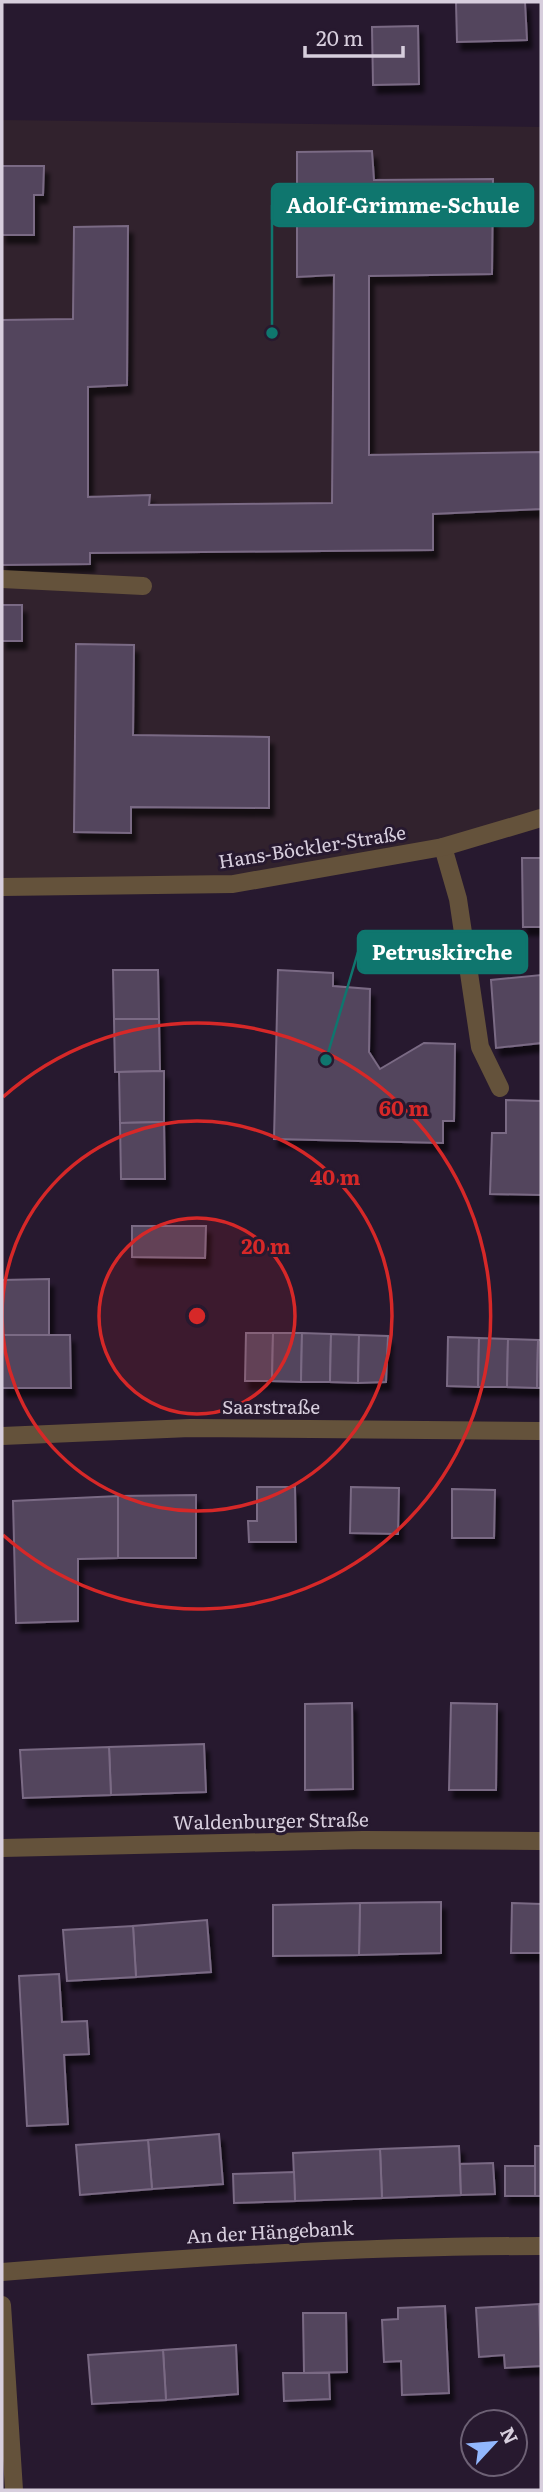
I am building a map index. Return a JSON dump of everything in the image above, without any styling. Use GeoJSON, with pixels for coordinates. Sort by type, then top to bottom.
{"type":"FeatureCollection","features":[{"type":"Feature","properties":{"kind":"street"},"geometry":{"type":"LineString","coordinates":[[2,579],[143,586]]}},
{"type":"Feature","properties":{"kind":"street","name":"Hans-Böckler-Straße"},"geometry":{"type":"LineString","coordinates":[[2,887],[233,884],[443,847],[541,818]]}},
{"type":"Feature","properties":{"kind":"street"},"geometry":{"type":"LineString","coordinates":[[443,847],[458,899],[480,1046],[500,1088]]}},
{"type":"Feature","properties":{"kind":"street","name":"Saarstraße"},"geometry":{"type":"LineString","coordinates":[[2,1436],[190,1428],[541,1431]]}},
{"type":"Feature","properties":{"kind":"street","name":"Waldenburger Straße"},"geometry":{"type":"LineString","coordinates":[[2,1848],[363,1840],[541,1841]]}},
{"type":"Feature","properties":{"kind":"street","name":"An der Hängebank"},"geometry":{"type":"LineString","coordinates":[[2,2272],[337,2249],[541,2246]]}},
{"type":"Feature","properties":{"kind":"street"},"geometry":{"type":"LineString","coordinates":[[2,2305],[14,2490]]}},
{"type":"Feature","properties":{"kind":"shaded area"},"geometry":{"type":"Polygon","coordinates":[[[2,120],[541,127],[541,818],[233,884],[2,887],[2,120]]]}},
{"type":"Feature","properties":{"kind":"building"},"geometry":{"type":"Polygon","coordinates":[[[456,2],[525,2],[527,40],[457,42],[456,2]]]}},
{"type":"Feature","properties":{"kind":"building"},"geometry":{"type":"Polygon","coordinates":[[[418,26],[419,84],[373,85],[372,27],[418,26]]]}},
{"type":"Feature","properties":{"kind":"building"},"geometry":{"type":"Polygon","coordinates":[[[372,151],[374,180],[493,179],[492,274],[369,276],[369,455],[541,452],[541,509],[433,514],[433,550],[90,553],[90,564],[2,565],[2,320],[73,319],[74,227],[128,226],[127,385],[88,387],[88,497],[150,495],[149,505],[332,503],[334,275],[297,277],[297,152],[372,151]]]}},
{"type":"Feature","properties":{"kind":"building"},"geometry":{"type":"Polygon","coordinates":[[[2,166],[44,166],[43,195],[34,195],[34,235],[2,235],[2,166]]]}},
{"type":"Feature","properties":{"kind":"building"},"geometry":{"type":"Polygon","coordinates":[[[2,605],[22,605],[22,641],[2,641],[2,605]]]}},
{"type":"Feature","properties":{"kind":"building"},"geometry":{"type":"Polygon","coordinates":[[[76,644],[134,645],[133,735],[269,737],[269,808],[131,807],[131,833],[74,832],[76,644]]]}},
{"type":"Feature","properties":{"kind":"building"},"geometry":{"type":"Polygon","coordinates":[[[522,858],[541,858],[541,927],[523,927],[522,858]]]}},
{"type":"Feature","properties":{"kind":"building"},"geometry":{"type":"Polygon","coordinates":[[[113,970],[158,970],[159,1019],[114,1019],[113,970]]]}},
{"type":"Feature","properties":{"kind":"building"},"geometry":{"type":"Polygon","coordinates":[[[278,970],[333,973],[333,986],[370,989],[369,1052],[380,1069],[424,1043],[455,1044],[454,1121],[443,1121],[443,1143],[274,1139],[278,970]]]}},
{"type":"Feature","properties":{"kind":"building"},"geometry":{"type":"Polygon","coordinates":[[[541,975],[541,1043],[496,1048],[491,980],[541,975]]]}},
{"type":"Feature","properties":{"kind":"building"},"geometry":{"type":"Polygon","coordinates":[[[114,1019],[159,1019],[160,1071],[115,1072],[114,1019]]]}},
{"type":"Feature","properties":{"kind":"building"},"geometry":{"type":"Polygon","coordinates":[[[164,1071],[164,1122],[120,1123],[119,1072],[164,1071]]]}},
{"type":"Feature","properties":{"kind":"building"},"geometry":{"type":"Polygon","coordinates":[[[506,1100],[541,1101],[541,1195],[490,1194],[492,1133],[506,1133],[506,1100]]]}},
{"type":"Feature","properties":{"kind":"building"},"geometry":{"type":"Polygon","coordinates":[[[164,1122],[165,1179],[121,1179],[120,1123],[164,1122]]]}},
{"type":"Feature","properties":{"kind":"building"},"geometry":{"type":"Polygon","coordinates":[[[132,1226],[206,1226],[205,1258],[132,1257],[132,1226]]]}},
{"type":"Feature","properties":{"kind":"building"},"geometry":{"type":"Polygon","coordinates":[[[49,1279],[49,1335],[2,1335],[2,1280],[49,1279]]]}},
{"type":"Feature","properties":{"kind":"building"},"geometry":{"type":"Polygon","coordinates":[[[246,1333],[273,1333],[272,1381],[245,1381],[246,1333]]]}},
{"type":"Feature","properties":{"kind":"building"},"geometry":{"type":"Polygon","coordinates":[[[273,1333],[302,1333],[301,1382],[272,1381],[273,1333]]]}},
{"type":"Feature","properties":{"kind":"building"},"geometry":{"type":"Polygon","coordinates":[[[302,1333],[331,1334],[330,1382],[301,1382],[302,1333]]]}},
{"type":"Feature","properties":{"kind":"building"},"geometry":{"type":"Polygon","coordinates":[[[331,1334],[359,1335],[358,1383],[330,1382],[331,1334]]]}},
{"type":"Feature","properties":{"kind":"building"},"geometry":{"type":"Polygon","coordinates":[[[2,1335],[70,1335],[71,1388],[2,1388],[2,1335]]]}},
{"type":"Feature","properties":{"kind":"building"},"geometry":{"type":"Polygon","coordinates":[[[359,1335],[388,1336],[386,1382],[358,1383],[359,1335]]]}},
{"type":"Feature","properties":{"kind":"building"},"geometry":{"type":"Polygon","coordinates":[[[448,1337],[479,1338],[478,1387],[447,1386],[448,1337]]]}},
{"type":"Feature","properties":{"kind":"building"},"geometry":{"type":"Polygon","coordinates":[[[479,1338],[508,1339],[507,1387],[478,1387],[479,1338]]]}},
{"type":"Feature","properties":{"kind":"building"},"geometry":{"type":"Polygon","coordinates":[[[508,1339],[538,1340],[537,1388],[507,1387],[508,1339]]]}},
{"type":"Feature","properties":{"kind":"building"},"geometry":{"type":"Polygon","coordinates":[[[538,1340],[541,1340],[541,1388],[537,1388],[538,1340]]]}},
{"type":"Feature","properties":{"kind":"building"},"geometry":{"type":"Polygon","coordinates":[[[257,1487],[295,1487],[296,1542],[249,1542],[248,1521],[257,1521],[257,1487]]]}},
{"type":"Feature","properties":{"kind":"building"},"geometry":{"type":"Polygon","coordinates":[[[351,1487],[399,1488],[398,1534],[350,1533],[351,1487]]]}},
{"type":"Feature","properties":{"kind":"building"},"geometry":{"type":"Polygon","coordinates":[[[452,1489],[495,1490],[494,1538],[452,1538],[452,1489]]]}},
{"type":"Feature","properties":{"kind":"building"},"geometry":{"type":"Polygon","coordinates":[[[196,1495],[196,1558],[118,1558],[118,1496],[196,1495]]]}},
{"type":"Feature","properties":{"kind":"building"},"geometry":{"type":"Polygon","coordinates":[[[118,1496],[118,1558],[78,1559],[78,1621],[16,1623],[13,1501],[118,1496]]]}},
{"type":"Feature","properties":{"kind":"building"},"geometry":{"type":"Polygon","coordinates":[[[352,1703],[353,1789],[305,1790],[305,1704],[352,1703]]]}},
{"type":"Feature","properties":{"kind":"building"},"geometry":{"type":"Polygon","coordinates":[[[451,1703],[497,1704],[496,1790],[449,1790],[451,1703]]]}},
{"type":"Feature","properties":{"kind":"building"},"geometry":{"type":"Polygon","coordinates":[[[204,1744],[206,1792],[111,1795],[109,1747],[204,1744]]]}},
{"type":"Feature","properties":{"kind":"building"},"geometry":{"type":"Polygon","coordinates":[[[109,1747],[111,1795],[23,1798],[20,1750],[109,1747]]]}},
{"type":"Feature","properties":{"kind":"building"},"geometry":{"type":"Polygon","coordinates":[[[441,1902],[441,1953],[359,1955],[360,1903],[441,1902]]]}},
{"type":"Feature","properties":{"kind":"building"},"geometry":{"type":"Polygon","coordinates":[[[360,1903],[359,1955],[273,1956],[273,1905],[360,1903]]]}},
{"type":"Feature","properties":{"kind":"building"},"geometry":{"type":"Polygon","coordinates":[[[512,1903],[541,1904],[541,1953],[511,1953],[512,1903]]]}},
{"type":"Feature","properties":{"kind":"building"},"geometry":{"type":"Polygon","coordinates":[[[207,1920],[211,1972],[136,1977],[133,1926],[207,1920]]]}},
{"type":"Feature","properties":{"kind":"building"},"geometry":{"type":"Polygon","coordinates":[[[133,1926],[136,1977],[67,1981],[63,1930],[133,1926]]]}},
{"type":"Feature","properties":{"kind":"building"},"geometry":{"type":"Polygon","coordinates":[[[59,1974],[62,2022],[87,2021],[89,2054],[64,2055],[68,2124],[27,2126],[19,1976],[59,1974]]]}},
{"type":"Feature","properties":{"kind":"building"},"geometry":{"type":"Polygon","coordinates":[[[219,2134],[223,2184],[152,2189],[148,2140],[219,2134]]]}},
{"type":"Feature","properties":{"kind":"building"},"geometry":{"type":"Polygon","coordinates":[[[148,2140],[152,2189],[80,2195],[76,2145],[148,2140]]]}},
{"type":"Feature","properties":{"kind":"building"},"geometry":{"type":"Polygon","coordinates":[[[459,2146],[461,2195],[382,2198],[380,2149],[459,2146]]]}},
{"type":"Feature","properties":{"kind":"building"},"geometry":{"type":"Polygon","coordinates":[[[535,2146],[541,2146],[541,2196],[535,2196],[535,2146]]]}},
{"type":"Feature","properties":{"kind":"building"},"geometry":{"type":"Polygon","coordinates":[[[380,2149],[382,2198],[295,2201],[293,2153],[380,2149]]]}},
{"type":"Feature","properties":{"kind":"building"},"geometry":{"type":"Polygon","coordinates":[[[493,2163],[495,2194],[461,2195],[460,2164],[493,2163]]]}},
{"type":"Feature","properties":{"kind":"building"},"geometry":{"type":"Polygon","coordinates":[[[505,2166],[535,2166],[535,2196],[505,2196],[505,2166]]]}},
{"type":"Feature","properties":{"kind":"building"},"geometry":{"type":"Polygon","coordinates":[[[294,2172],[295,2201],[234,2203],[233,2174],[294,2172]]]}},
{"type":"Feature","properties":{"kind":"building"},"geometry":{"type":"Polygon","coordinates":[[[539,2304],[541,2366],[505,2368],[504,2355],[479,2357],[476,2308],[539,2304]]]}},
{"type":"Feature","properties":{"kind":"building"},"geometry":{"type":"Polygon","coordinates":[[[445,2306],[449,2393],[402,2395],[401,2361],[384,2362],[382,2320],[398,2319],[398,2308],[445,2306]]]}},
{"type":"Feature","properties":{"kind":"building"},"geometry":{"type":"Polygon","coordinates":[[[303,2313],[346,2313],[347,2372],[304,2373],[303,2313]]]}},
{"type":"Feature","properties":{"kind":"building"},"geometry":{"type":"Polygon","coordinates":[[[236,2345],[238,2394],[166,2400],[163,2350],[236,2345]]]}},
{"type":"Feature","properties":{"kind":"building"},"geometry":{"type":"Polygon","coordinates":[[[163,2350],[166,2400],[92,2404],[88,2355],[163,2350]]]}},
{"type":"Feature","properties":{"kind":"building"},"geometry":{"type":"Polygon","coordinates":[[[283,2373],[329,2373],[330,2399],[284,2401],[283,2373]]]}},
{"type":"Feature","properties":{"kind":"place","name":"Adolf-Grimme-Schule"},"geometry":{"type":"Point","coordinates":[272,333]}},
{"type":"Feature","properties":{"kind":"place","name":"Petruskirche"},"geometry":{"type":"Point","coordinates":[326,1060]}}]}
